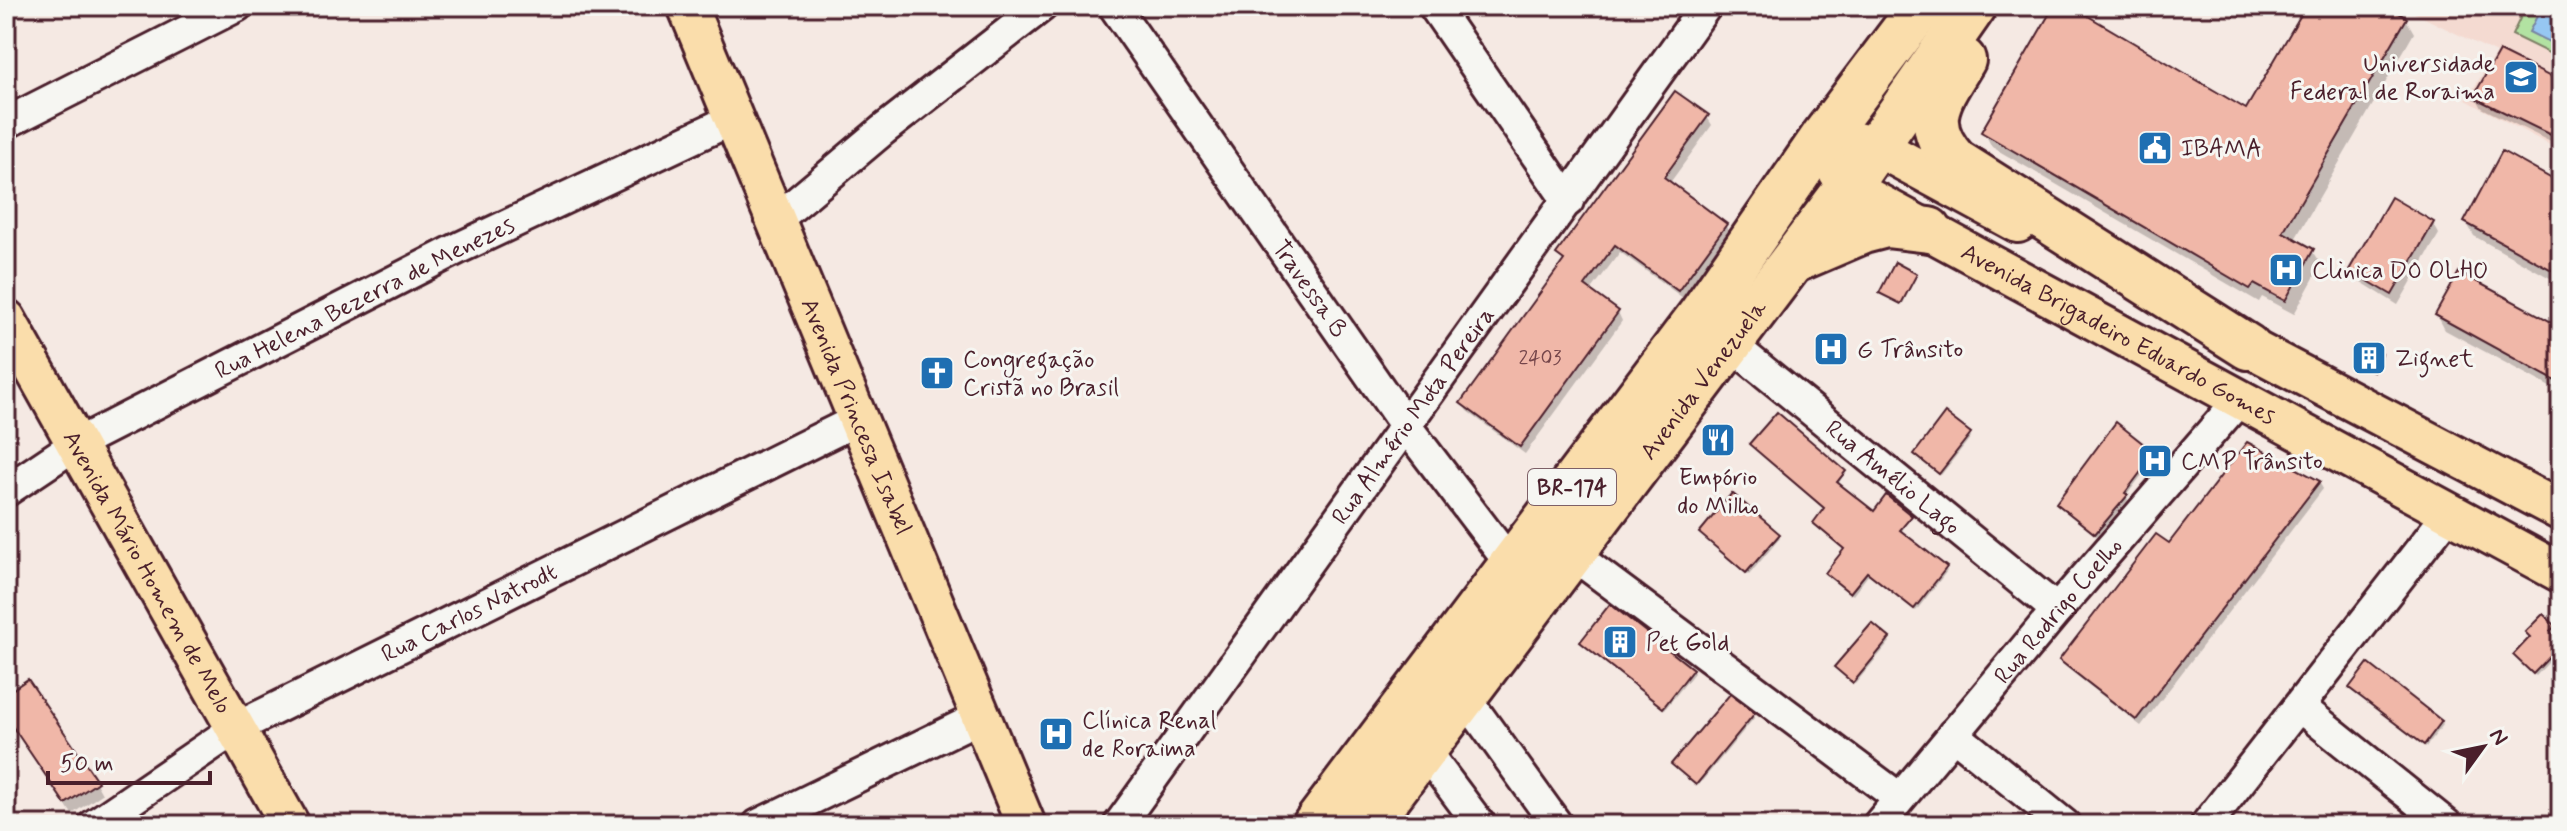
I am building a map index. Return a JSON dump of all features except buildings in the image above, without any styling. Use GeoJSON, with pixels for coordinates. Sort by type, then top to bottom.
{"type":"FeatureCollection","features":[{"type":"Feature","properties":{"kind":"highway","name":"Avenida Venezuela"},"geometry":{"type":"LineString","coordinates":[[1315,825],[1513,567],[1701,314],[1822,139],[1922,6]]}},
{"type":"Feature","properties":{"kind":"highway","name":"Avenida Venezuela"},"geometry":{"type":"LineString","coordinates":[[1367,825],[1848,187],[1974,6]]}},
{"type":"Feature","properties":{"kind":"highway"},"geometry":{"type":"LineString","coordinates":[[1997,6],[1940,98],[1935,127],[1944,148],[1964,169],[2070,231],[2248,347]]}},
{"type":"Feature","properties":{"kind":"highway"},"geometry":{"type":"LineString","coordinates":[[1791,262],[1863,231],[1886,225],[1929,230]]}},
{"type":"Feature","properties":{"kind":"main road","name":"Avenida Princesa Isabel"},"geometry":{"type":"LineString","coordinates":[[687,6],[1026,825]]}},
{"type":"Feature","properties":{"kind":"main road","name":"Avenida Brigadeiro Eduardo Gomes"},"geometry":{"type":"LineString","coordinates":[[1822,139],[1876,146],[2248,347],[2561,511]]}},
{"type":"Feature","properties":{"kind":"main road","name":"Avenida Brigadeiro Eduardo Gomes"},"geometry":{"type":"LineString","coordinates":[[1822,139],[1848,187],[2561,573]]}},
{"type":"Feature","properties":{"kind":"main road","name":"Avenida Mário Homem de Melo"},"geometry":{"type":"LineString","coordinates":[[6,319],[290,825]]}},
{"type":"Feature","properties":{"kind":"street"},"geometry":{"type":"LineString","coordinates":[[6,123],[237,6]]}},
{"type":"Feature","properties":{"kind":"street"},"geometry":{"type":"LineString","coordinates":[[776,220],[883,130],[1042,6]]}},
{"type":"Feature","properties":{"kind":"street","name":"Travessa B"},"geometry":{"type":"LineString","coordinates":[[1114,6],[1405,425],[1513,567]]}},
{"type":"Feature","properties":{"kind":"street"},"geometry":{"type":"LineString","coordinates":[[1434,6],[1568,201]]}},
{"type":"Feature","properties":{"kind":"street","name":"Rua Almério Mota Pereira"},"geometry":{"type":"LineString","coordinates":[[1119,825],[1706,6]]}},
{"type":"Feature","properties":{"kind":"street","name":"Rua Helena Bezerra de Menezes"},"geometry":{"type":"LineString","coordinates":[[6,491],[76,444],[461,247],[733,119]]}},
{"type":"Feature","properties":{"kind":"street","name":"Rua Amélio Lago"},"geometry":{"type":"LineString","coordinates":[[1729,343],[2057,610]]}},
{"type":"Feature","properties":{"kind":"street","name":"Rua Rodrigo Coelho"},"geometry":{"type":"LineString","coordinates":[[1878,825],[2057,610],[2240,399]]}},
{"type":"Feature","properties":{"kind":"street","name":"Rua Carlos Natrodt"},"geometry":{"type":"LineString","coordinates":[[94,825],[236,728],[857,420]]}},
{"type":"Feature","properties":{"kind":"street"},"geometry":{"type":"LineString","coordinates":[[2206,825],[2449,513]]}},
{"type":"Feature","properties":{"kind":"street"},"geometry":{"type":"LineString","coordinates":[[1571,553],[1899,798]]}},
{"type":"Feature","properties":{"kind":"street"},"geometry":{"type":"LineString","coordinates":[[1464,696],[1557,825]]}},
{"type":"Feature","properties":{"kind":"street"},"geometry":{"type":"LineString","coordinates":[[2300,707],[2447,825]]}},
{"type":"Feature","properties":{"kind":"street"},"geometry":{"type":"LineString","coordinates":[[758,825],[980,717]]}},
{"type":"Feature","properties":{"kind":"street"},"geometry":{"type":"LineString","coordinates":[[1953,734],[2065,825]]}},
{"type":"Feature","properties":{"kind":"street"},"geometry":{"type":"LineString","coordinates":[[1424,750],[1480,825]]}},
{"type":"Feature","properties":{"kind":"shaded area","name":"Universidade Federal de Roraima"},"geometry":{"type":"Polygon","coordinates":[[[2400,6],[2561,6],[2561,151],[2466,100],[2496,53],[2400,6]]]}},
{"type":"Feature","properties":{"kind":"green space"},"geometry":{"type":"Polygon","coordinates":[[[2526,6],[2561,6],[2561,59],[2512,35],[2526,6]]]}},
{"type":"Feature","properties":{"kind":"water"},"geometry":{"type":"Polygon","coordinates":[[[2542,6],[2561,6],[2561,48],[2529,32],[2542,6]]]}},
{"type":"Feature","properties":{"kind":"place","name":"Universidade Federal de Roraima"},"geometry":{"type":"Point","coordinates":[2521,77]}},
{"type":"Feature","properties":{"kind":"place","name":"IBAMA"},"geometry":{"type":"Point","coordinates":[2155,148]}},
{"type":"Feature","properties":{"kind":"place","name":"Clinica DO OLHO"},"geometry":{"type":"Point","coordinates":[2286,270]}},
{"type":"Feature","properties":{"kind":"place","name":"G Trânsito"},"geometry":{"type":"Point","coordinates":[1831,349]}},
{"type":"Feature","properties":{"kind":"place","name":"Zignet"},"geometry":{"type":"Point","coordinates":[2369,358]}},
{"type":"Feature","properties":{"kind":"place","name":"Congregação Cristã no Brasil"},"geometry":{"type":"Point","coordinates":[937,373]}},
{"type":"Feature","properties":{"kind":"place","name":"Empório do Milho"},"geometry":{"type":"Point","coordinates":[1718,440]}},
{"type":"Feature","properties":{"kind":"place","name":"CMP Trânsito"},"geometry":{"type":"Point","coordinates":[2155,461]}},
{"type":"Feature","properties":{"kind":"place","name":"Pet Gold"},"geometry":{"type":"Point","coordinates":[1620,642]}},
{"type":"Feature","properties":{"kind":"place","name":"Clínica Renal de Roraima"},"geometry":{"type":"Point","coordinates":[1056,734]}}]}
